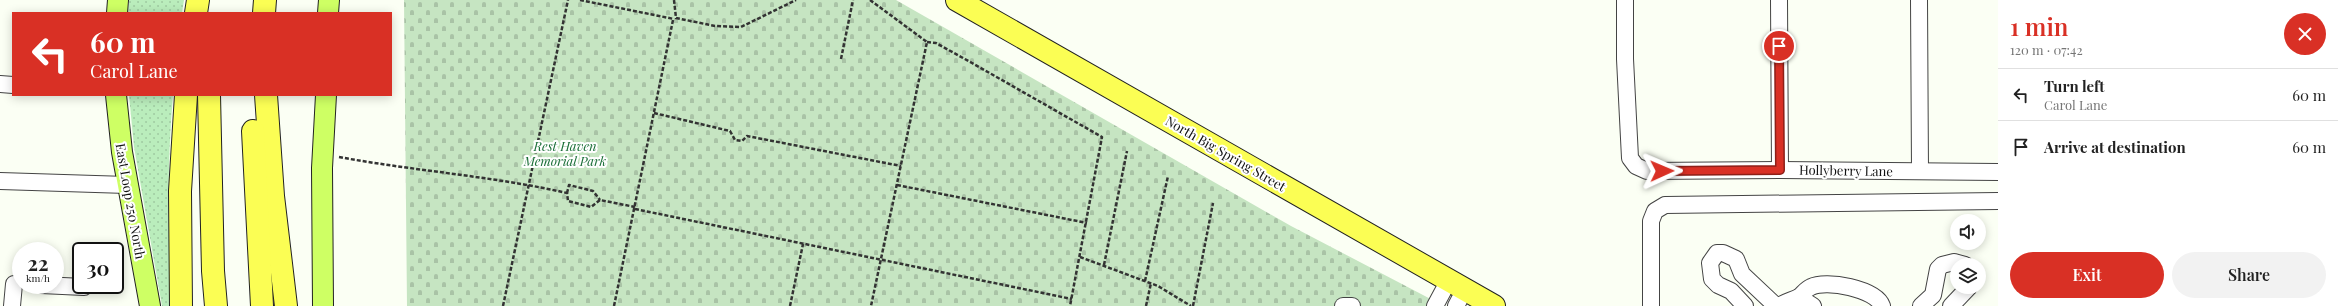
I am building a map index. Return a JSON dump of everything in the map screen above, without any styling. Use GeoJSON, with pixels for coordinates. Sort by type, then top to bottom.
{"type":"FeatureCollection","features":[{"type":"Feature","properties":{"kind":"highway"},"geometry":{"type":"LineString","coordinates":[[196,12],[198,0]]}},
{"type":"Feature","properties":{"kind":"highway"},"geometry":{"type":"LineString","coordinates":[[211,12],[212,0]]}},
{"type":"Feature","properties":{"kind":"highway"},"geometry":{"type":"LineString","coordinates":[[253,12],[254,0]]}},
{"type":"Feature","properties":{"kind":"highway"},"geometry":{"type":"LineString","coordinates":[[264,12],[265,0]]}},
{"type":"Feature","properties":{"kind":"highway","name":"North Big Spring Street"},"geometry":{"type":"LineString","coordinates":[[957,0],[1457,292],[1494,306]]}},
{"type":"Feature","properties":{"kind":"highway"},"geometry":{"type":"LineString","coordinates":[[181,306],[180,191],[186,96]]}},
{"type":"Feature","properties":{"kind":"highway"},"geometry":{"type":"LineString","coordinates":[[209,96],[213,271],[216,306]]}},
{"type":"Feature","properties":{"kind":"highway"},"geometry":{"type":"LineString","coordinates":[[252,96],[262,306]]}},
{"type":"Feature","properties":{"kind":"highway"},"geometry":{"type":"LineString","coordinates":[[266,96],[273,196],[286,306]]}},
{"type":"Feature","properties":{"kind":"main road"},"geometry":{"type":"LineString","coordinates":[[117,12],[118,0]]}},
{"type":"Feature","properties":{"kind":"main road"},"geometry":{"type":"LineString","coordinates":[[328,12],[329,0]]}},
{"type":"Feature","properties":{"kind":"main road","name":"East Loop 250 North"},"geometry":{"type":"LineString","coordinates":[[116,96],[127,185],[150,306]]}},
{"type":"Feature","properties":{"kind":"main road"},"geometry":{"type":"LineString","coordinates":[[324,306],[323,154],[326,96]]}},
{"type":"Feature","properties":{"kind":"street","name":"Hollyberry Lane"},"geometry":{"type":"LineString","coordinates":[[1625,0],[1630,158],[1636,166],[1647,171],[1780,170],[1998,172]]}},
{"type":"Feature","properties":{"kind":"street"},"geometry":{"type":"LineString","coordinates":[[1779,0],[1780,170]]}},
{"type":"Feature","properties":{"kind":"street"},"geometry":{"type":"LineString","coordinates":[[1919,0],[1920,171]]}},
{"type":"Feature","properties":{"kind":"street"},"geometry":{"type":"LineString","coordinates":[[0,84],[12,85]]}},
{"type":"Feature","properties":{"kind":"street"},"geometry":{"type":"LineString","coordinates":[[0,181],[127,185]]}},
{"type":"Feature","properties":{"kind":"street"},"geometry":{"type":"LineString","coordinates":[[1651,306],[1651,222],[1655,210],[1665,205],[1998,201]]}},
{"type":"Feature","properties":{"kind":"street"},"geometry":{"type":"LineString","coordinates":[[1745,306],[1731,291],[1718,285],[1712,279],[1710,263],[1717,253],[1723,253],[1736,259],[1742,274],[1778,306],[1799,297],[1811,286],[1824,284],[1839,285],[1875,296],[1882,306]]}},
{"type":"Feature","properties":{"kind":"street"},"geometry":{"type":"LineString","coordinates":[[1921,306],[1933,295],[1938,270],[1942,265],[1950,263]]}},
{"type":"Feature","properties":{"kind":"street"},"geometry":{"type":"LineString","coordinates":[[1435,306],[1457,292]]}},
{"type":"Feature","properties":{"kind":"street"},"geometry":{"type":"LineString","coordinates":[[12,294],[12,306]]}},
{"type":"Feature","properties":{"kind":"street"},"geometry":{"type":"LineString","coordinates":[[1951,306],[1962,294]]}},
{"type":"Feature","properties":{"kind":"street"},"geometry":{"type":"LineString","coordinates":[[1799,297],[1813,306]]}},
{"type":"Feature","properties":{"kind":"street"},"geometry":{"type":"LineString","coordinates":[[1343,306],[1352,306]]}},
{"type":"Feature","properties":{"kind":"path"},"geometry":{"type":"LineString","coordinates":[[502,306],[527,184],[568,0]]}},
{"type":"Feature","properties":{"kind":"path"},"geometry":{"type":"LineString","coordinates":[[580,0],[715,26],[741,27],[796,0]]}},
{"type":"Feature","properties":{"kind":"path"},"geometry":{"type":"LineString","coordinates":[[614,306],[674,19],[674,0]]}},
{"type":"Feature","properties":{"kind":"path"},"geometry":{"type":"LineString","coordinates":[[841,59],[853,0]]}},
{"type":"Feature","properties":{"kind":"path"},"geometry":{"type":"LineString","coordinates":[[870,0],[927,42],[936,43],[1102,137],[1087,223],[1070,306]]}},
{"type":"Feature","properties":{"kind":"path"},"geometry":{"type":"LineString","coordinates":[[871,306],[927,42]]}},
{"type":"Feature","properties":{"kind":"path"},"geometry":{"type":"LineString","coordinates":[[654,113],[730,131],[735,140],[742,141],[747,136],[901,166]]}},
{"type":"Feature","properties":{"kind":"path"},"geometry":{"type":"LineString","coordinates":[[1104,265],[1127,152]]}},
{"type":"Feature","properties":{"kind":"path"},"geometry":{"type":"LineString","coordinates":[[323,154],[386,166],[527,184],[567,193]]}},
{"type":"Feature","properties":{"kind":"path"},"geometry":{"type":"LineString","coordinates":[[1145,281],[1168,176]]}},
{"type":"Feature","properties":{"kind":"path"},"geometry":{"type":"LineString","coordinates":[[600,200],[591,207],[568,201],[567,193],[569,185],[593,191],[600,200],[635,208],[881,261],[1072,299]]}},
{"type":"Feature","properties":{"kind":"path"},"geometry":{"type":"LineString","coordinates":[[897,185],[1087,223]]}},
{"type":"Feature","properties":{"kind":"path"},"geometry":{"type":"LineString","coordinates":[[1080,257],[1151,283],[1192,306],[1213,202]]}},
{"type":"Feature","properties":{"kind":"path"},"geometry":{"type":"LineString","coordinates":[[790,306],[803,244]]}},
{"type":"Feature","properties":{"kind":"path"},"geometry":{"type":"LineString","coordinates":[[1146,306],[1151,283]]}},
{"type":"Feature","properties":{"kind":"green space"},"geometry":{"type":"Polygon","coordinates":[[[129,0],[184,0],[182,12],[128,12],[129,0]]]}},
{"type":"Feature","properties":{"kind":"green space","name":"Rest Haven Memorial Park"},"geometry":{"type":"Polygon","coordinates":[[[404,0],[896,0],[1291,226],[1444,306],[407,306],[404,0]]]}},
{"type":"Feature","properties":{"kind":"green space"},"geometry":{"type":"Polygon","coordinates":[[[129,96],[173,96],[168,200],[173,306],[162,306],[134,147],[129,96]]]}},
{"type":"Feature","properties":{"kind":"route"},"geometry":{"type":"LineString","coordinates":[[1662,171],[1780,170],[1779,46]]}}]}
